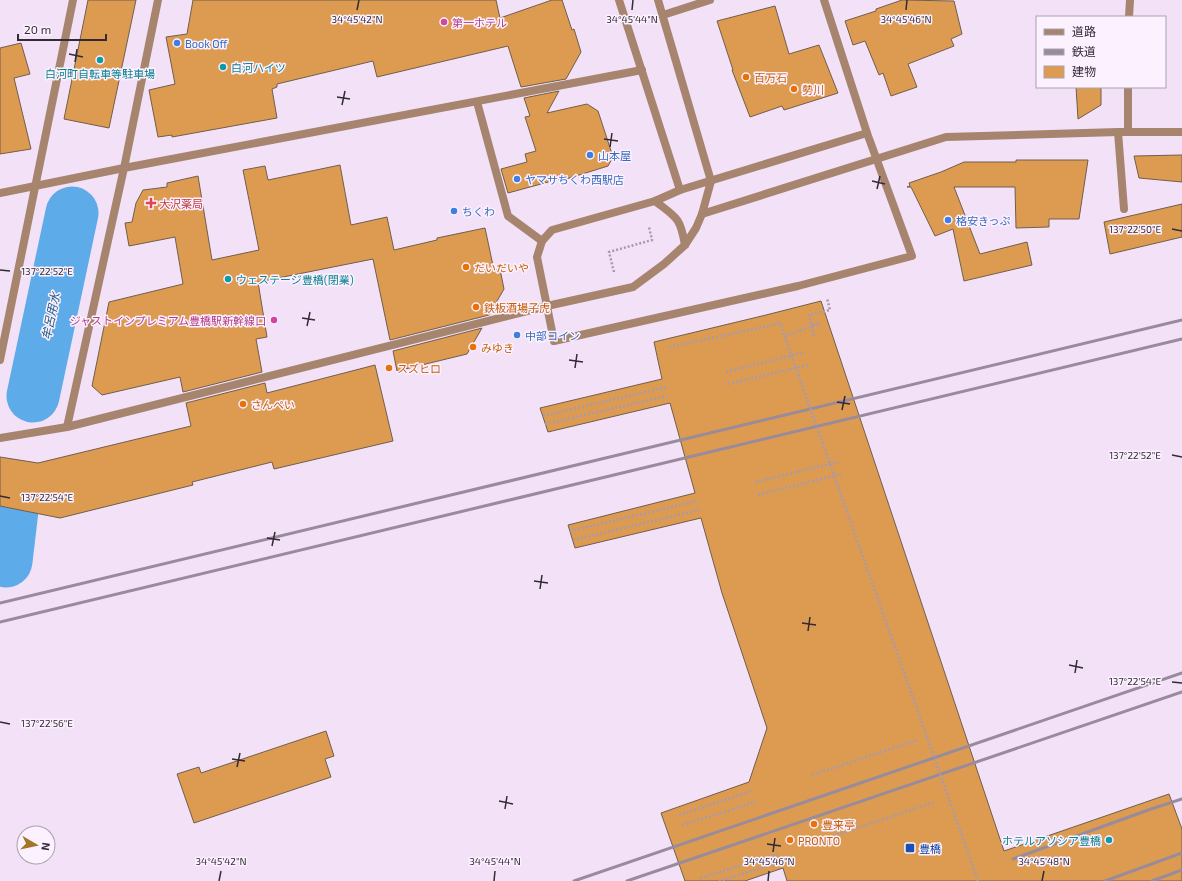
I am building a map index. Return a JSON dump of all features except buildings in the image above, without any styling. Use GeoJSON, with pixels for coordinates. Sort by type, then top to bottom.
{"type":"FeatureCollection","features":[{"type":"Feature","properties":{"kind":"street"},"geometry":{"type":"LineString","coordinates":[[0,360],[73,0]]}},
{"type":"Feature","properties":{"kind":"street"},"geometry":{"type":"LineString","coordinates":[[67,427],[124,168],[158,0]]}},
{"type":"Feature","properties":{"kind":"street"},"geometry":{"type":"LineString","coordinates":[[619,0],[680,190]]}},
{"type":"Feature","properties":{"kind":"street"},"geometry":{"type":"LineString","coordinates":[[0,438],[67,427],[547,306],[634,287],[664,264],[685,244],[696,228],[702,214],[711,181],[658,0]]}},
{"type":"Feature","properties":{"kind":"street"},"geometry":{"type":"LineString","coordinates":[[663,14],[710,0]]}},
{"type":"Feature","properties":{"kind":"street"},"geometry":{"type":"LineString","coordinates":[[824,0],[867,133],[912,256],[798,286],[554,341],[537,257],[542,241],[552,230],[655,201],[680,190],[867,133]]}},
{"type":"Feature","properties":{"kind":"street"},"geometry":{"type":"LineString","coordinates":[[1129,16],[1130,0]]}},
{"type":"Feature","properties":{"kind":"street"},"geometry":{"type":"LineString","coordinates":[[0,193],[124,168],[642,70]]}},
{"type":"Feature","properties":{"kind":"street"},"geometry":{"type":"LineString","coordinates":[[1128,88],[1128,132]]}},
{"type":"Feature","properties":{"kind":"street"},"geometry":{"type":"LineString","coordinates":[[477,102],[508,216],[542,241]]}},
{"type":"Feature","properties":{"kind":"street"},"geometry":{"type":"LineString","coordinates":[[702,214],[946,137],[1118,132],[1182,132]]}},
{"type":"Feature","properties":{"kind":"street"},"geometry":{"type":"LineString","coordinates":[[1118,132],[1124,209]]}},
{"type":"Feature","properties":{"kind":"street"},"geometry":{"type":"LineString","coordinates":[[655,201],[677,218],[682,227],[685,244]]}},
{"type":"Feature","properties":{"kind":"path"},"geometry":{"type":"LineString","coordinates":[[615,277],[609,252],[652,240],[649,227]]}},
{"type":"Feature","properties":{"kind":"path"},"geometry":{"type":"LineString","coordinates":[[669,347],[780,323],[978,881]]}},
{"type":"Feature","properties":{"kind":"path"},"geometry":{"type":"LineString","coordinates":[[785,336],[820,323],[812,325]]}},
{"type":"Feature","properties":{"kind":"path"},"geometry":{"type":"LineString","coordinates":[[726,372],[805,352]]}},
{"type":"Feature","properties":{"kind":"path"},"geometry":{"type":"LineString","coordinates":[[728,384],[808,365]]}},
{"type":"Feature","properties":{"kind":"path"},"geometry":{"type":"LineString","coordinates":[[542,416],[666,387]]}},
{"type":"Feature","properties":{"kind":"path"},"geometry":{"type":"LineString","coordinates":[[545,424],[667,396]]}},
{"type":"Feature","properties":{"kind":"path"},"geometry":{"type":"LineString","coordinates":[[755,482],[838,462]]}},
{"type":"Feature","properties":{"kind":"path"},"geometry":{"type":"LineString","coordinates":[[758,495],[841,474]]}},
{"type":"Feature","properties":{"kind":"path"},"geometry":{"type":"LineString","coordinates":[[570,531],[697,501]]}},
{"type":"Feature","properties":{"kind":"path"},"geometry":{"type":"LineString","coordinates":[[573,540],[699,510]]}},
{"type":"Feature","properties":{"kind":"path"},"geometry":{"type":"LineString","coordinates":[[812,775],[918,740]]}},
{"type":"Feature","properties":{"kind":"path"},"geometry":{"type":"LineString","coordinates":[[679,815],[752,791]]}},
{"type":"Feature","properties":{"kind":"path"},"geometry":{"type":"LineString","coordinates":[[682,825],[756,802]]}},
{"type":"Feature","properties":{"kind":"path"},"geometry":{"type":"LineString","coordinates":[[833,836],[935,802]]}},
{"type":"Feature","properties":{"kind":"path"},"geometry":{"type":"LineString","coordinates":[[700,878],[778,854]]}},
{"type":"Feature","properties":{"kind":"path"},"geometry":{"type":"LineString","coordinates":[[719,881],[781,862]]}},
{"type":"Feature","properties":{"kind":"waterway","name":"牟呂用水"},"geometry":{"type":"LineString","coordinates":[[33,396],[72,213]]}},
{"type":"Feature","properties":{"kind":"waterway","name":"牟呂用水"},"geometry":{"type":"LineString","coordinates":[[6,561],[12,510]]}},
{"type":"Feature","properties":{"kind":"railway"},"geometry":{"type":"LineString","coordinates":[[0,603],[1182,320]]}},
{"type":"Feature","properties":{"kind":"railway"},"geometry":{"type":"LineString","coordinates":[[0,622],[1182,339]]}},
{"type":"Feature","properties":{"kind":"railway"},"geometry":{"type":"LineString","coordinates":[[574,881],[1182,673]]}},
{"type":"Feature","properties":{"kind":"railway"},"geometry":{"type":"LineString","coordinates":[[627,881],[1182,692]]}},
{"type":"Feature","properties":{"kind":"railway"},"geometry":{"type":"LineString","coordinates":[[1013,859],[1182,799]]}},
{"type":"Feature","properties":{"kind":"railway"},"geometry":{"type":"LineString","coordinates":[[1105,881],[1182,853]]}},
{"type":"Feature","properties":{"kind":"railway"},"geometry":{"type":"LineString","coordinates":[[1152,881],[1182,870]]}},
{"type":"Feature","properties":{"kind":"place","name":"第一ホテル"},"geometry":{"type":"Point","coordinates":[444,22]}},
{"type":"Feature","properties":{"kind":"place","name":"Book Off"},"geometry":{"type":"Point","coordinates":[177,43]}},
{"type":"Feature","properties":{"kind":"place","name":"白河町自転車等駐車場"},"geometry":{"type":"Point","coordinates":[100,60]}},
{"type":"Feature","properties":{"kind":"place","name":"白河ハイツ"},"geometry":{"type":"Point","coordinates":[223,67]}},
{"type":"Feature","properties":{"kind":"place","name":"百万石"},"geometry":{"type":"Point","coordinates":[746,77]}},
{"type":"Feature","properties":{"kind":"place","name":"勢川"},"geometry":{"type":"Point","coordinates":[794,89]}},
{"type":"Feature","properties":{"kind":"place","name":"山本屋"},"geometry":{"type":"Point","coordinates":[590,155]}},
{"type":"Feature","properties":{"kind":"place","name":"ヤマサちくわ西駅店"},"geometry":{"type":"Point","coordinates":[517,179]}},
{"type":"Feature","properties":{"kind":"place","name":"大沢薬局"},"geometry":{"type":"Point","coordinates":[151,203]}},
{"type":"Feature","properties":{"kind":"place","name":"ちくわ"},"geometry":{"type":"Point","coordinates":[454,211]}},
{"type":"Feature","properties":{"kind":"place","name":"格安きっぷ"},"geometry":{"type":"Point","coordinates":[948,220]}},
{"type":"Feature","properties":{"kind":"place","name":"だいだいや"},"geometry":{"type":"Point","coordinates":[466,267]}},
{"type":"Feature","properties":{"kind":"place","name":"ウェステージ豊橋(閉業)"},"geometry":{"type":"Point","coordinates":[228,279]}},
{"type":"Feature","properties":{"kind":"place","name":"鉄板酒場子虎"},"geometry":{"type":"Point","coordinates":[476,307]}},
{"type":"Feature","properties":{"kind":"place","name":"ジャストインプレミアム豊橋駅新幹線口"},"geometry":{"type":"Point","coordinates":[274,320]}},
{"type":"Feature","properties":{"kind":"place","name":"中部コイン"},"geometry":{"type":"Point","coordinates":[517,335]}},
{"type":"Feature","properties":{"kind":"place","name":"みゆき"},"geometry":{"type":"Point","coordinates":[473,347]}},
{"type":"Feature","properties":{"kind":"place","name":"スズヒロ"},"geometry":{"type":"Point","coordinates":[389,368]}},
{"type":"Feature","properties":{"kind":"place","name":"さんぺい"},"geometry":{"type":"Point","coordinates":[243,404]}},
{"type":"Feature","properties":{"kind":"place","name":"豊来亭"},"geometry":{"type":"Point","coordinates":[814,824]}},
{"type":"Feature","properties":{"kind":"place","name":"PRONTO"},"geometry":{"type":"Point","coordinates":[790,840]}},
{"type":"Feature","properties":{"kind":"place","name":"ホテルアソシア豊橋"},"geometry":{"type":"Point","coordinates":[1109,840]}},
{"type":"Feature","properties":{"kind":"place","name":"豊橋"},"geometry":{"type":"Point","coordinates":[910,848]}}]}
